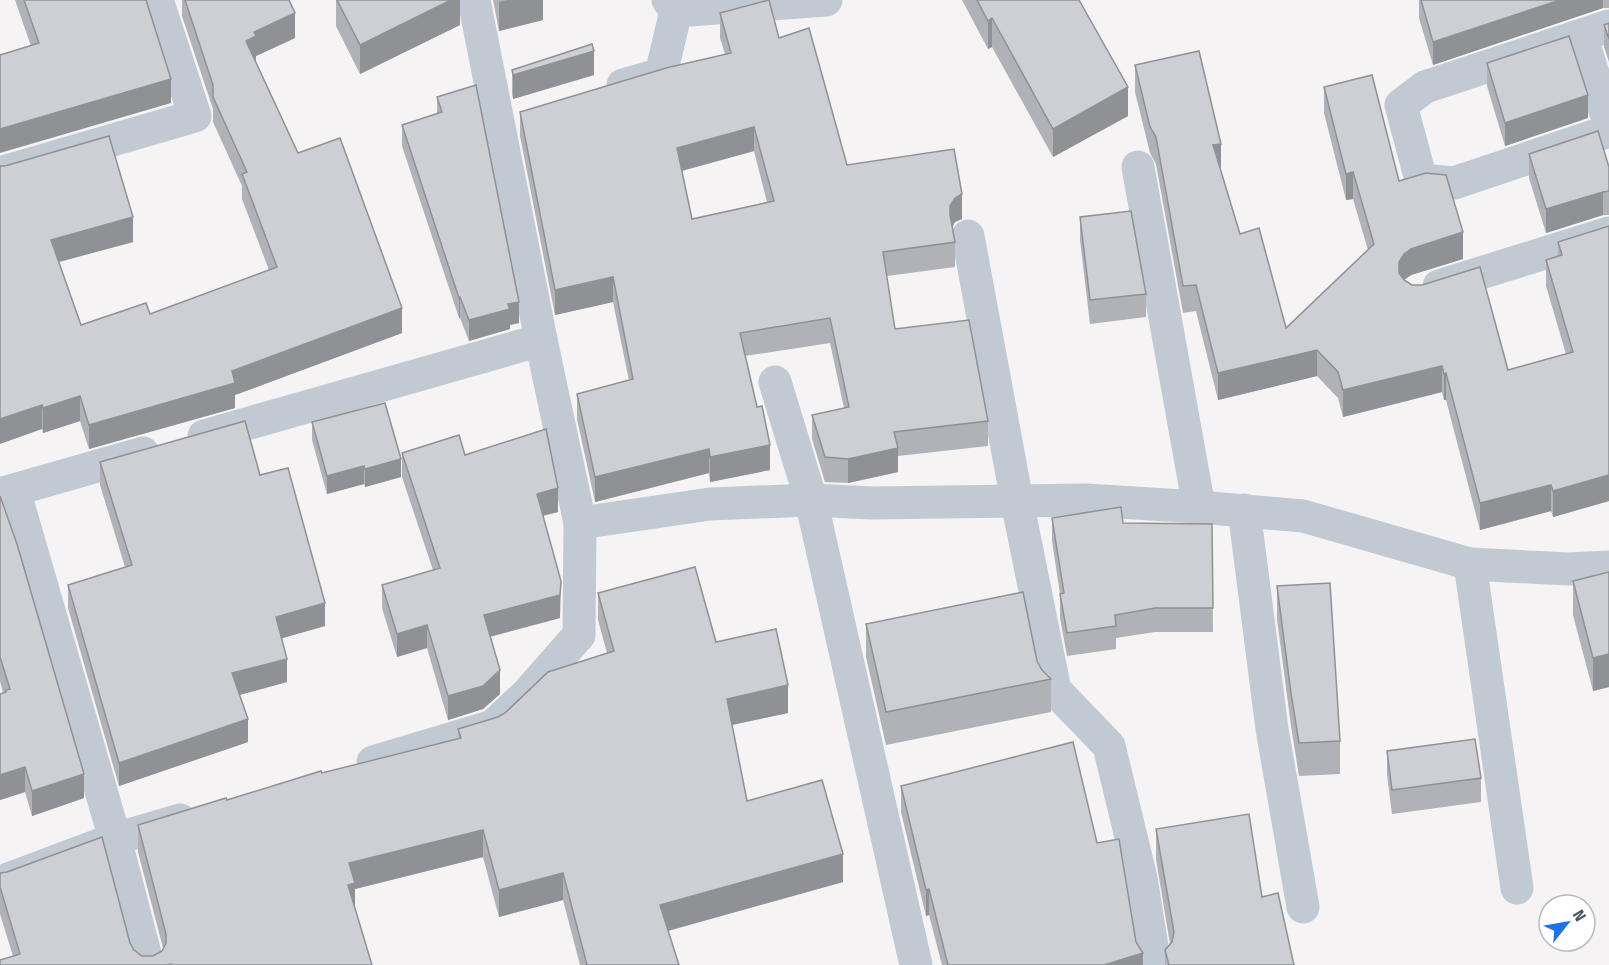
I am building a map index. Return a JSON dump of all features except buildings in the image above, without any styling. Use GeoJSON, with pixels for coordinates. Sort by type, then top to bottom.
{"type":"FeatureCollection","features":[{"type":"Feature","properties":{"kind":"street"},"geometry":{"type":"LineString","coordinates":[[0,173],[195,116],[157,0]]}},
{"type":"Feature","properties":{"kind":"street"},"geometry":{"type":"LineString","coordinates":[[344,771],[493,726],[528,693],[579,635],[580,524],[474,0]]}},
{"type":"Feature","properties":{"kind":"street"},"geometry":{"type":"LineString","coordinates":[[596,93],[661,74],[672,6],[826,0]]}},
{"type":"Feature","properties":{"kind":"street"},"geometry":{"type":"LineString","coordinates":[[1609,123],[1595,31],[1425,87],[1401,105],[1421,180],[1454,183],[1609,131]]}},
{"type":"Feature","properties":{"kind":"street"},"geometry":{"type":"LineString","coordinates":[[498,123],[530,113]]}},
{"type":"Feature","properties":{"kind":"street"},"geometry":{"type":"LineString","coordinates":[[1138,167],[1199,507]]}},
{"type":"Feature","properties":{"kind":"street"},"geometry":{"type":"LineString","coordinates":[[1417,293],[1609,233]]}},
{"type":"Feature","properties":{"kind":"street"},"geometry":{"type":"LineString","coordinates":[[968,236],[1055,690],[1109,746],[1141,878],[1155,965]]}},
{"type":"Feature","properties":{"kind":"street"},"geometry":{"type":"LineString","coordinates":[[148,965],[115,839],[7,492],[541,340]]}},
{"type":"Feature","properties":{"kind":"street"},"geometry":{"type":"LineString","coordinates":[[774,382],[811,500],[916,965]]}},
{"type":"Feature","properties":{"kind":"street"},"geometry":{"type":"LineString","coordinates":[[580,524],[710,504],[811,500],[872,503],[1086,500],[1303,516],[1470,564],[1568,569],[1609,567]]}},
{"type":"Feature","properties":{"kind":"street"},"geometry":{"type":"LineString","coordinates":[[1244,510],[1272,729],[1303,907]]}},
{"type":"Feature","properties":{"kind":"street"},"geometry":{"type":"LineString","coordinates":[[1470,564],[1517,888]]}},
{"type":"Feature","properties":{"kind":"street"},"geometry":{"type":"LineString","coordinates":[[0,882],[115,839],[207,812]]}}]}
